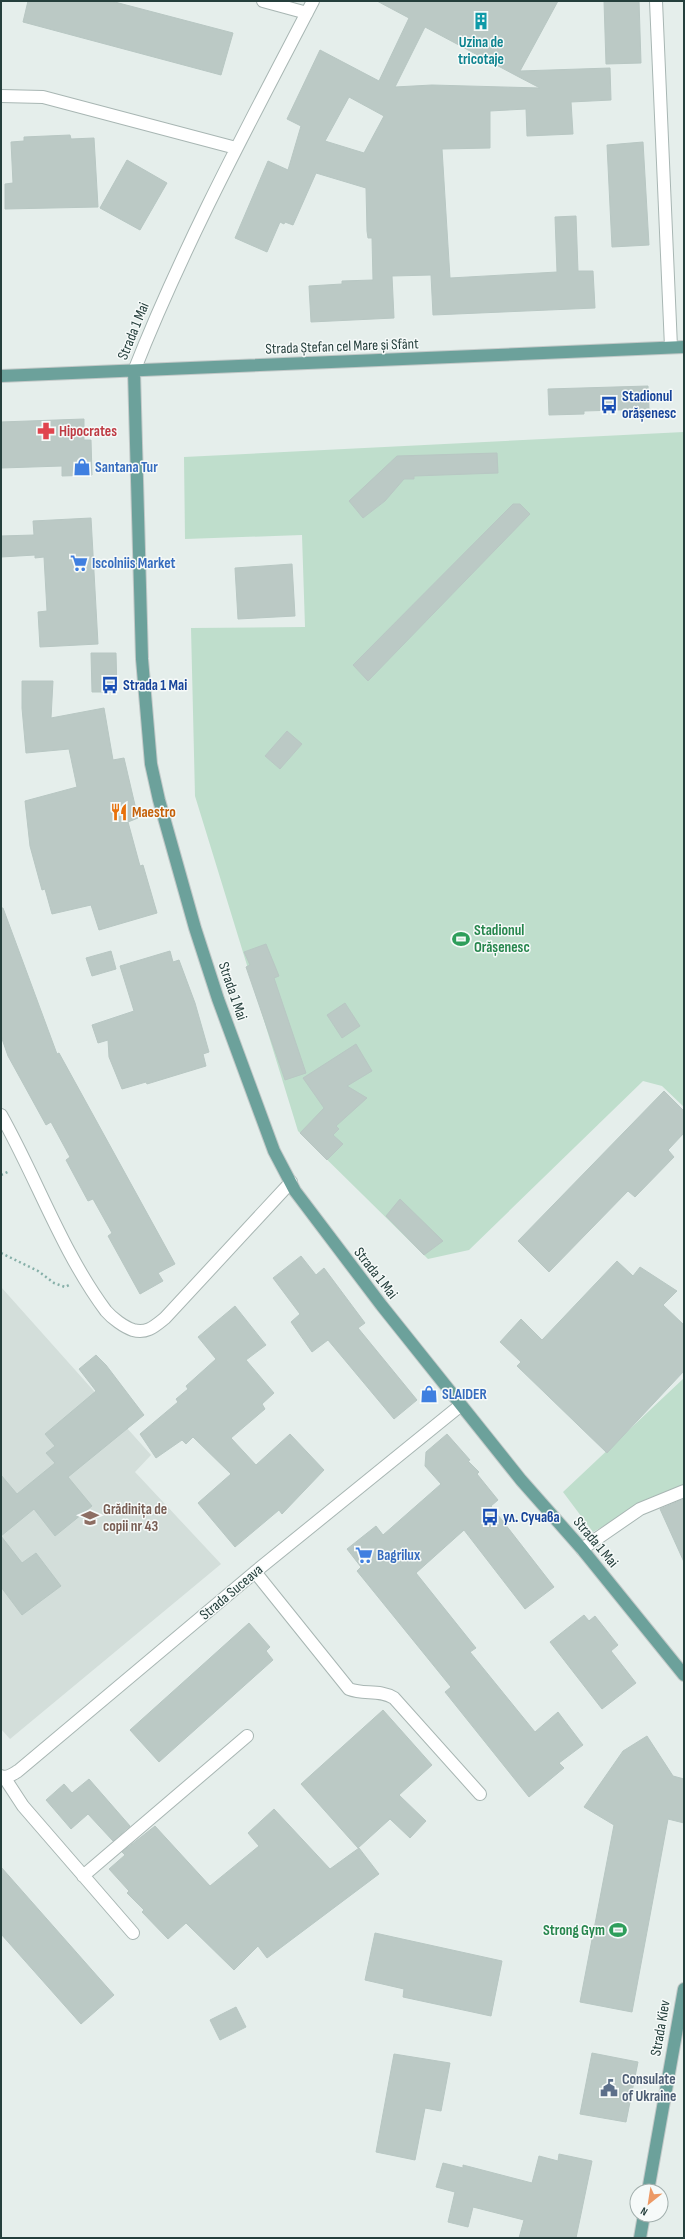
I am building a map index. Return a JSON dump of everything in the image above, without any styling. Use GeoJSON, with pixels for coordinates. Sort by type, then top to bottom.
{"type":"FeatureCollection","features":[{"type":"Feature","properties":{"kind":"main road","name":"Strada Ștefan cel Mare și Sfânt"},"geometry":{"type":"LineString","coordinates":[[1,376],[684,347]]}},
{"type":"Feature","properties":{"kind":"main road","name":"Strada 1 Mai"},"geometry":{"type":"LineString","coordinates":[[134,371],[142,659],[151,764],[159,800],[194,928],[218,999],[274,1151],[291,1182],[322,1228],[521,1480],[582,1549],[684,1675]]}},
{"type":"Feature","properties":{"kind":"main road","name":"Strada Kiev"},"geometry":{"type":"LineString","coordinates":[[649,2183],[684,1990]]}},
{"type":"Feature","properties":{"kind":"main road"},"geometry":{"type":"LineString","coordinates":[[640,2238],[643,2223]]}},
{"type":"Feature","properties":{"kind":"street"},"geometry":{"type":"LineString","coordinates":[[263,1],[307,13]]}},
{"type":"Feature","properties":{"kind":"street","name":"Strada 1 Mai"},"geometry":{"type":"LineString","coordinates":[[134,371],[158,310],[236,148],[313,1]]}},
{"type":"Feature","properties":{"kind":"street"},"geometry":{"type":"LineString","coordinates":[[656,1],[671,347]]}},
{"type":"Feature","properties":{"kind":"street"},"geometry":{"type":"LineString","coordinates":[[1,96],[43,97],[236,148]]}},
{"type":"Feature","properties":{"kind":"street"},"geometry":{"type":"LineString","coordinates":[[1,1115],[69,1250],[86,1278],[107,1311],[118,1322],[132,1330],[144,1332],[153,1328],[165,1318],[291,1182]]}},
{"type":"Feature","properties":{"kind":"street","name":"Strada Suceava"},"geometry":{"type":"LineString","coordinates":[[3,1777],[18,1771],[255,1572],[461,1405]]}},
{"type":"Feature","properties":{"kind":"street"},"geometry":{"type":"LineString","coordinates":[[582,1549],[640,1509],[684,1491]]}},
{"type":"Feature","properties":{"kind":"street"},"geometry":{"type":"LineString","coordinates":[[255,1572],[349,1689],[358,1693],[385,1693],[394,1698],[480,1794]]}},
{"type":"Feature","properties":{"kind":"street"},"geometry":{"type":"LineString","coordinates":[[83,1876],[247,1736]]}},
{"type":"Feature","properties":{"kind":"street"},"geometry":{"type":"LineString","coordinates":[[3,1777],[23,1806],[133,1933]]}},
{"type":"Feature","properties":{"kind":"path"},"geometry":{"type":"LineString","coordinates":[[1,1253],[38,1271],[54,1283],[65,1287],[86,1278]]}},
{"type":"Feature","properties":{"kind":"shaded area","name":"Grădinița de copii nr 43"},"geometry":{"type":"Polygon","coordinates":[[[1,1287],[151,1455],[135,1472],[221,1564],[10,1739],[1,1729],[1,1287]]]}},
{"type":"Feature","properties":{"kind":"green space","name":"Stadionul Orășenesc"},"geometry":{"type":"Polygon","coordinates":[[[684,432],[684,1107],[662,1086],[643,1081],[469,1250],[428,1259],[298,1131],[195,796],[191,628],[305,627],[302,535],[185,539],[184,457],[684,432]]]}},
{"type":"Feature","properties":{"kind":"green space"},"geometry":{"type":"Polygon","coordinates":[[[684,1378],[684,1485],[658,1496],[593,1532],[563,1492],[684,1378]]]}},
{"type":"Feature","properties":{"kind":"building"},"geometry":{"type":"Polygon","coordinates":[[[28,1],[111,1],[233,33],[221,75],[23,22],[28,1]]]}},
{"type":"Feature","properties":{"kind":"building"},"geometry":{"type":"Polygon","coordinates":[[[377,1],[558,1],[520,71],[610,68],[611,100],[571,102],[573,134],[527,136],[526,109],[490,111],[490,148],[442,149],[450,278],[557,272],[555,217],[576,216],[578,271],[593,271],[595,308],[433,315],[431,275],[392,276],[394,318],[311,322],[309,286],[342,284],[342,281],[373,280],[372,238],[368,238],[367,231],[366,188],[316,173],[293,225],[280,222],[267,252],[235,238],[268,161],[288,170],[301,126],[287,119],[320,50],[379,81],[409,18],[377,1]],[[425,27],[395,87],[432,85],[540,88],[517,76],[425,27]],[[349,97],[325,141],[364,153],[384,116],[349,97]]]}},
{"type":"Feature","properties":{"kind":"building"},"geometry":{"type":"Polygon","coordinates":[[[604,1],[639,1],[641,63],[606,64],[604,1]]]}},
{"type":"Feature","properties":{"kind":"building"},"geometry":{"type":"Polygon","coordinates":[[[70,135],[71,139],[94,138],[98,207],[5,209],[5,184],[13,183],[11,142],[24,141],[24,137],[70,135]]]}},
{"type":"Feature","properties":{"kind":"building"},"geometry":{"type":"Polygon","coordinates":[[[643,142],[649,245],[612,247],[607,145],[643,142]]]}},
{"type":"Feature","properties":{"kind":"building"},"geometry":{"type":"Polygon","coordinates":[[[127,160],[167,183],[140,230],[100,208],[127,160]]]}},
{"type":"Feature","properties":{"kind":"building"},"geometry":{"type":"Polygon","coordinates":[[[648,386],[649,409],[584,411],[584,414],[549,415],[548,389],[648,386]]]}},
{"type":"Feature","properties":{"kind":"building"},"geometry":{"type":"Polygon","coordinates":[[[84,419],[84,440],[91,440],[92,475],[62,476],[62,466],[1,468],[1,422],[84,419]]]}},
{"type":"Feature","properties":{"kind":"building"},"geometry":{"type":"Polygon","coordinates":[[[497,453],[498,473],[414,476],[414,479],[404,479],[385,501],[363,518],[349,501],[397,456],[497,453]]]}},
{"type":"Feature","properties":{"kind":"building"},"geometry":{"type":"Polygon","coordinates":[[[513,504],[520,504],[530,514],[368,681],[353,665],[513,504]]]}},
{"type":"Feature","properties":{"kind":"building"},"geometry":{"type":"Polygon","coordinates":[[[91,518],[98,644],[40,647],[38,612],[47,611],[44,557],[35,558],[35,555],[1,557],[1,536],[34,535],[33,521],[91,518]]]}},
{"type":"Feature","properties":{"kind":"building"},"geometry":{"type":"Polygon","coordinates":[[[292,564],[295,616],[238,619],[235,568],[292,564]]]}},
{"type":"Feature","properties":{"kind":"building"},"geometry":{"type":"Polygon","coordinates":[[[91,653],[116,653],[117,692],[92,692],[91,653]]]}},
{"type":"Feature","properties":{"kind":"building"},"geometry":{"type":"Polygon","coordinates":[[[22,681],[53,681],[51,718],[104,708],[113,760],[124,758],[138,818],[128,822],[140,866],[143,865],[157,913],[99,930],[91,905],[52,914],[45,889],[42,890],[30,846],[25,801],[77,787],[69,749],[26,753],[22,708],[22,681]]]}},
{"type":"Feature","properties":{"kind":"building"},"geometry":{"type":"Polygon","coordinates":[[[287,731],[302,744],[280,769],[265,756],[287,731]]]}},
{"type":"Feature","properties":{"kind":"building"},"geometry":{"type":"Polygon","coordinates":[[[1,908],[3,908],[57,1054],[59,1053],[175,1264],[158,1273],[163,1281],[140,1294],[108,1236],[112,1233],[93,1199],[88,1201],[66,1160],[70,1157],[51,1122],[46,1125],[8,1056],[1,1036],[1,908]]]}},
{"type":"Feature","properties":{"kind":"building"},"geometry":{"type":"Polygon","coordinates":[[[266,944],[279,976],[274,978],[306,1073],[285,1080],[246,967],[250,965],[244,952],[266,944]]]}},
{"type":"Feature","properties":{"kind":"building"},"geometry":{"type":"Polygon","coordinates":[[[111,951],[116,969],[92,976],[86,958],[111,951]]]}},
{"type":"Feature","properties":{"kind":"building"},"geometry":{"type":"Polygon","coordinates":[[[170,951],[173,962],[179,960],[195,1003],[209,1052],[203,1054],[206,1066],[147,1084],[146,1082],[122,1089],[109,1057],[108,1040],[98,1043],[92,1025],[134,1011],[120,966],[170,951]]]}},
{"type":"Feature","properties":{"kind":"building"},"geometry":{"type":"Polygon","coordinates":[[[345,1003],[360,1026],[342,1038],[327,1015],[345,1003]]]}},
{"type":"Feature","properties":{"kind":"building"},"geometry":{"type":"Polygon","coordinates":[[[356,1044],[372,1071],[347,1086],[367,1098],[336,1126],[339,1129],[333,1135],[343,1144],[327,1160],[300,1133],[324,1108],[303,1078],[356,1044]]]}},
{"type":"Feature","properties":{"kind":"building"},"geometry":{"type":"Polygon","coordinates":[[[664,1091],[684,1111],[684,1133],[668,1150],[674,1157],[635,1197],[628,1191],[549,1272],[518,1241],[664,1091]]]}},
{"type":"Feature","properties":{"kind":"building"},"geometry":{"type":"Polygon","coordinates":[[[400,1199],[443,1241],[424,1255],[386,1216],[400,1199]]]}},
{"type":"Feature","properties":{"kind":"building"},"geometry":{"type":"Polygon","coordinates":[[[301,1256],[316,1275],[324,1268],[365,1323],[358,1328],[417,1400],[394,1419],[328,1340],[312,1352],[291,1322],[300,1314],[273,1278],[301,1256]]]}},
{"type":"Feature","properties":{"kind":"building"},"geometry":{"type":"Polygon","coordinates":[[[617,1261],[633,1276],[640,1267],[677,1291],[663,1305],[684,1325],[684,1371],[607,1453],[517,1366],[521,1362],[500,1342],[521,1319],[542,1340],[617,1261]]]}},
{"type":"Feature","properties":{"kind":"building"},"geometry":{"type":"Polygon","coordinates":[[[235,1306],[266,1345],[246,1360],[274,1393],[262,1404],[265,1409],[231,1438],[256,1465],[290,1434],[324,1470],[282,1514],[279,1510],[235,1547],[198,1503],[231,1474],[193,1437],[186,1444],[182,1440],[156,1458],[140,1434],[178,1402],[176,1399],[188,1389],[186,1386],[216,1359],[198,1337],[235,1306]]]}},
{"type":"Feature","properties":{"kind":"building"},"geometry":{"type":"Polygon","coordinates":[[[96,1355],[106,1365],[144,1415],[68,1477],[92,1506],[55,1536],[34,1509],[1,1536],[1,1475],[17,1494],[55,1463],[46,1453],[55,1446],[45,1434],[96,1391],[79,1369],[96,1355]]]}},
{"type":"Feature","properties":{"kind":"building"},"geometry":{"type":"Polygon","coordinates":[[[447,1434],[470,1460],[468,1461],[479,1472],[477,1474],[498,1500],[491,1506],[554,1587],[525,1609],[464,1530],[416,1573],[476,1648],[470,1652],[535,1732],[558,1712],[583,1745],[559,1763],[564,1768],[529,1797],[445,1692],[451,1687],[357,1571],[361,1567],[347,1549],[376,1526],[383,1535],[441,1484],[425,1466],[426,1452],[447,1434]]]}},
{"type":"Feature","properties":{"kind":"building"},"geometry":{"type":"Polygon","coordinates":[[[684,1499],[684,1562],[660,1509],[684,1499]]]}},
{"type":"Feature","properties":{"kind":"building"},"geometry":{"type":"Polygon","coordinates":[[[1,1536],[22,1563],[36,1553],[61,1586],[22,1615],[1,1587],[1,1536]]]}},
{"type":"Feature","properties":{"kind":"building"},"geometry":{"type":"Polygon","coordinates":[[[584,1615],[589,1621],[595,1616],[618,1645],[611,1651],[636,1683],[602,1709],[550,1642],[584,1615]]]}},
{"type":"Feature","properties":{"kind":"building"},"geometry":{"type":"Polygon","coordinates":[[[249,1623],[270,1647],[266,1651],[273,1660],[159,1762],[130,1730],[249,1623]]]}},
{"type":"Feature","properties":{"kind":"building"},"geometry":{"type":"Polygon","coordinates":[[[383,1710],[432,1765],[399,1795],[426,1821],[410,1838],[390,1819],[358,1848],[301,1784],[383,1710]]]}},
{"type":"Feature","properties":{"kind":"building"},"geometry":{"type":"Polygon","coordinates":[[[647,1736],[673,1776],[684,1779],[684,1823],[668,1819],[632,2012],[580,2002],[614,1825],[584,1807],[623,1751],[647,1736]]]}},
{"type":"Feature","properties":{"kind":"building"},"geometry":{"type":"Polygon","coordinates":[[[89,1779],[130,1826],[113,1841],[88,1814],[71,1829],[46,1800],[64,1784],[72,1793],[89,1779]]]}},
{"type":"Feature","properties":{"kind":"building"},"geometry":{"type":"Polygon","coordinates":[[[274,1809],[330,1869],[359,1848],[379,1874],[267,1958],[258,1946],[234,1970],[186,1923],[168,1939],[142,1912],[144,1910],[127,1893],[129,1891],[109,1869],[125,1855],[122,1852],[155,1826],[210,1886],[259,1846],[248,1833],[274,1809]]]}},
{"type":"Feature","properties":{"kind":"building"},"geometry":{"type":"Polygon","coordinates":[[[1,1867],[114,1995],[81,2024],[1,1934],[1,1867]]]}},
{"type":"Feature","properties":{"kind":"building"},"geometry":{"type":"Polygon","coordinates":[[[375,1933],[502,1961],[491,2016],[403,1997],[404,1989],[365,1980],[375,1933]]]}},
{"type":"Feature","properties":{"kind":"building"},"geometry":{"type":"Polygon","coordinates":[[[236,2007],[246,2027],[220,2040],[210,2020],[236,2007]]]}},
{"type":"Feature","properties":{"kind":"building","name":"Consulate of Ukraine"},"geometry":{"type":"Polygon","coordinates":[[[592,2053],[638,2062],[626,2122],[580,2114],[592,2053]]]}},
{"type":"Feature","properties":{"kind":"building"},"geometry":{"type":"Polygon","coordinates":[[[394,2054],[450,2063],[441,2111],[425,2108],[415,2160],[376,2152],[394,2054]]]}},
{"type":"Feature","properties":{"kind":"building"},"geometry":{"type":"Polygon","coordinates":[[[559,2154],[592,2161],[576,2238],[519,2238],[524,2220],[473,2207],[468,2227],[448,2222],[455,2192],[436,2187],[443,2163],[463,2168],[463,2165],[532,2183],[539,2156],[558,2161],[559,2154]]]}},
{"type":"Feature","properties":{"kind":"place","name":"Uzina de tricotaje"},"geometry":{"type":"Point","coordinates":[481,21]}},
{"type":"Feature","properties":{"kind":"place","name":"Stadionul orășenesc"},"geometry":{"type":"Point","coordinates":[609,405]}},
{"type":"Feature","properties":{"kind":"place","name":"Hipocrates"},"geometry":{"type":"Point","coordinates":[46,431]}},
{"type":"Feature","properties":{"kind":"place","name":"Santana Tur"},"geometry":{"type":"Point","coordinates":[82,467]}},
{"type":"Feature","properties":{"kind":"place","name":"Iscolniis Market"},"geometry":{"type":"Point","coordinates":[79,563]}},
{"type":"Feature","properties":{"kind":"place","name":"Strada 1 Mai"},"geometry":{"type":"Point","coordinates":[110,685]}},
{"type":"Feature","properties":{"kind":"place","name":"Maestro"},"geometry":{"type":"Point","coordinates":[119,812]}},
{"type":"Feature","properties":{"kind":"place","name":"Stadionul Orășenesc"},"geometry":{"type":"Point","coordinates":[461,939]}},
{"type":"Feature","properties":{"kind":"place","name":"SLAIDER"},"geometry":{"type":"Point","coordinates":[429,1394]}},
{"type":"Feature","properties":{"kind":"place","name":"ул. Сучава"},"geometry":{"type":"Point","coordinates":[490,1517]}},
{"type":"Feature","properties":{"kind":"place","name":"Grădinița de copii nr 43"},"geometry":{"type":"Point","coordinates":[90,1518]}},
{"type":"Feature","properties":{"kind":"place","name":"Bagrilux"},"geometry":{"type":"Point","coordinates":[364,1555]}},
{"type":"Feature","properties":{"kind":"place","name":"Strong Gym"},"geometry":{"type":"Point","coordinates":[618,1930]}},
{"type":"Feature","properties":{"kind":"place","name":"Consulate of Ukraine"},"geometry":{"type":"Point","coordinates":[609,2088]}}]}
